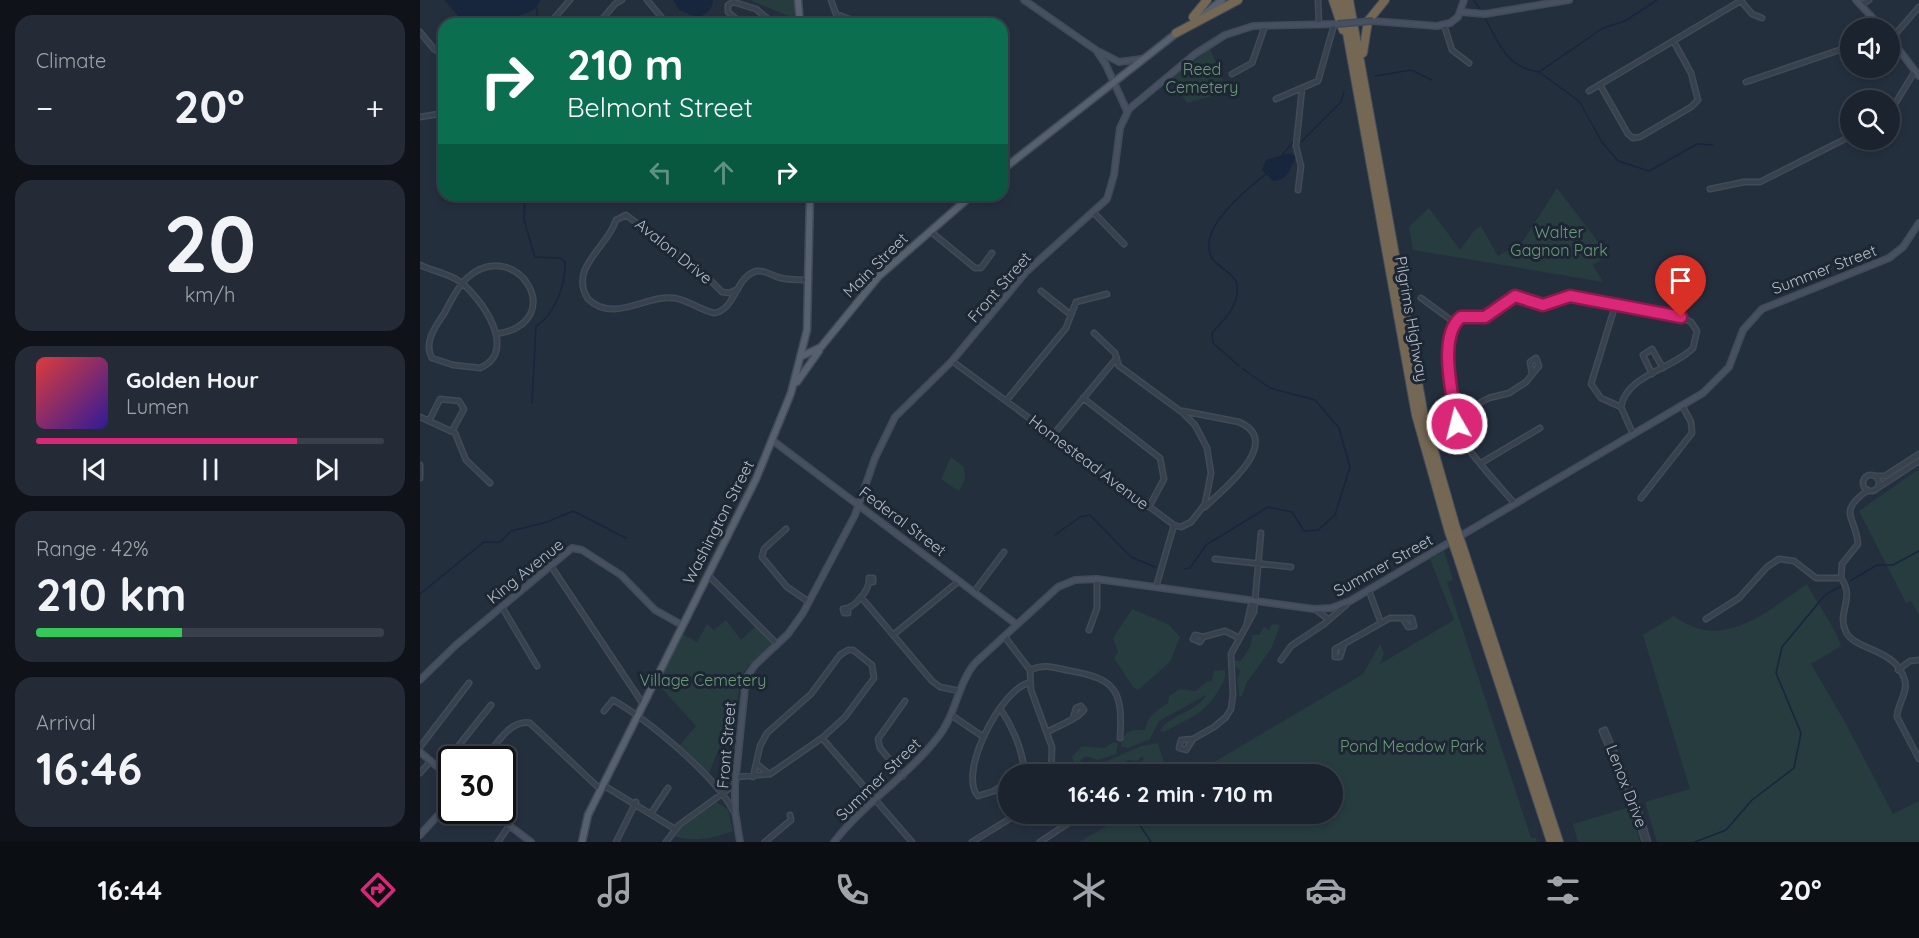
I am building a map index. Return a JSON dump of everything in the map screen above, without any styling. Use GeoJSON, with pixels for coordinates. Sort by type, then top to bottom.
{"type":"FeatureCollection","features":[{"type":"Feature","properties":{"kind":"highway"},"geometry":{"type":"LineString","coordinates":[[1193,17],[1207,0]]}},
{"type":"Feature","properties":{"kind":"highway"},"geometry":{"type":"LineString","coordinates":[[1176,33],[1239,0]]}},
{"type":"Feature","properties":{"kind":"highway"},"geometry":{"type":"LineString","coordinates":[[1333,0],[1363,94]]}},
{"type":"Feature","properties":{"kind":"highway","name":"Pilgrims Highway"},"geometry":{"type":"LineString","coordinates":[[1341,0],[1373,127],[1425,422],[1453,530]]}},
{"type":"Feature","properties":{"kind":"highway","name":"Pilgrims Highway"},"geometry":{"type":"LineString","coordinates":[[1349,0],[1416,415],[1551,842]]}},
{"type":"Feature","properties":{"kind":"highway"},"geometry":{"type":"LineString","coordinates":[[1363,94],[1365,32],[1371,16],[1385,0]]}},
{"type":"Feature","properties":{"kind":"highway","name":"Pilgrims Highway"},"geometry":{"type":"LineString","coordinates":[[1459,550],[1559,842]]}},
{"type":"Feature","properties":{"kind":"main road"},"geometry":{"type":"LineString","coordinates":[[798,0],[800,18]]}},
{"type":"Feature","properties":{"kind":"main road"},"geometry":{"type":"LineString","coordinates":[[1176,33],[1212,0]]}},
{"type":"Feature","properties":{"kind":"main road"},"geometry":{"type":"LineString","coordinates":[[1008,165],[1143,58],[1222,0]]}},
{"type":"Feature","properties":{"kind":"main road","name":"Washington Street"},"geometry":{"type":"LineString","coordinates":[[582,842],[586,820],[772,440],[791,393],[802,358],[807,330],[810,201]]}},
{"type":"Feature","properties":{"kind":"main road","name":"Main Street"},"geometry":{"type":"LineString","coordinates":[[802,358],[821,347],[879,276],[965,201]]}},
{"type":"Feature","properties":{"kind":"main road"},"geometry":{"type":"LineString","coordinates":[[791,393],[821,347]]}},
{"type":"Feature","properties":{"kind":"main road"},"geometry":{"type":"LineString","coordinates":[[802,358],[815,356]]}},
{"type":"Feature","properties":{"kind":"street"},"geometry":{"type":"LineString","coordinates":[[554,18],[570,0]]}},
{"type":"Feature","properties":{"kind":"street"},"geometry":{"type":"LineString","coordinates":[[604,17],[615,4],[622,0]]}},
{"type":"Feature","properties":{"kind":"street"},"geometry":{"type":"LineString","coordinates":[[646,0],[662,18]]}},
{"type":"Feature","properties":{"kind":"street"},"geometry":{"type":"LineString","coordinates":[[831,0],[836,14],[847,18]]}},
{"type":"Feature","properties":{"kind":"street"},"geometry":{"type":"LineString","coordinates":[[1024,0],[1096,50],[1119,62],[1143,58]]}},
{"type":"Feature","properties":{"kind":"street"},"geometry":{"type":"LineString","coordinates":[[1318,0],[1319,25]]}},
{"type":"Feature","properties":{"kind":"street"},"geometry":{"type":"LineString","coordinates":[[1096,50],[1127,111],[1184,62],[1211,43],[1241,29],[1373,21],[1444,25],[1455,20],[1461,12],[1464,0]]}},
{"type":"Feature","properties":{"kind":"street"},"geometry":{"type":"LineString","coordinates":[[1461,12],[1482,14],[1569,0]]}},
{"type":"Feature","properties":{"kind":"street"},"geometry":{"type":"LineString","coordinates":[[1589,91],[1741,0],[1752,14],[1762,18]]}},
{"type":"Feature","properties":{"kind":"street"},"geometry":{"type":"LineString","coordinates":[[1856,0],[1872,18]]}},
{"type":"Feature","properties":{"kind":"street"},"geometry":{"type":"LineString","coordinates":[[1861,5],[1869,0]]}},
{"type":"Feature","properties":{"kind":"street"},"geometry":{"type":"LineString","coordinates":[[735,18],[728,12],[728,5],[733,2],[756,9],[767,18]]}},
{"type":"Feature","properties":{"kind":"street"},"geometry":{"type":"LineString","coordinates":[[1900,28],[1919,7]]}},
{"type":"Feature","properties":{"kind":"street"},"geometry":{"type":"LineString","coordinates":[[1276,99],[1316,83],[1321,76],[1336,25]]}},
{"type":"Feature","properties":{"kind":"street"},"geometry":{"type":"LineString","coordinates":[[1444,25],[1452,50],[1469,63]]}},
{"type":"Feature","properties":{"kind":"street"},"geometry":{"type":"LineString","coordinates":[[1232,74],[1252,63],[1265,26]]}},
{"type":"Feature","properties":{"kind":"street"},"geometry":{"type":"LineString","coordinates":[[420,32],[438,52]]}},
{"type":"Feature","properties":{"kind":"street"},"geometry":{"type":"LineString","coordinates":[[1600,85],[1628,134],[1634,138],[1640,137],[1691,107],[1698,100],[1690,73],[1674,42]]}},
{"type":"Feature","properties":{"kind":"street"},"geometry":{"type":"LineString","coordinates":[[1746,82],[1840,50]]}},
{"type":"Feature","properties":{"kind":"street"},"geometry":{"type":"LineString","coordinates":[[1900,52],[1917,73],[1900,98]]}},
{"type":"Feature","properties":{"kind":"street"},"geometry":{"type":"LineString","coordinates":[[1298,190],[1302,168],[1296,146],[1302,89]]}},
{"type":"Feature","properties":{"kind":"street","name":"Front Street"},"geometry":{"type":"LineString","coordinates":[[740,842],[735,815],[735,785],[746,678],[755,665],[793,628],[809,602],[859,506],[875,458],[892,421],[952,361],[1026,272],[1094,213],[1111,190],[1120,128],[1127,111]]}},
{"type":"Feature","properties":{"kind":"street"},"geometry":{"type":"LineString","coordinates":[[420,117],[438,114]]}},
{"type":"Feature","properties":{"kind":"street"},"geometry":{"type":"LineString","coordinates":[[1710,189],[1744,182],[1760,182],[1840,142]]}},
{"type":"Feature","properties":{"kind":"street"},"geometry":{"type":"LineString","coordinates":[[1094,213],[1124,244]]}},
{"type":"Feature","properties":{"kind":"street","name":"Avalon Drive"},"geometry":{"type":"LineString","coordinates":[[738,289],[730,293],[722,292],[703,273],[627,215],[616,220],[614,230],[589,261],[581,281],[584,293],[590,302],[609,308],[629,308],[671,298],[717,313],[726,307],[747,277],[760,271],[780,278],[809,280]]}},
{"type":"Feature","properties":{"kind":"street","name":"Summer Street"},"geometry":{"type":"LineString","coordinates":[[834,842],[904,776],[940,736],[972,667],[1058,587],[1075,580],[1097,579],[1314,609],[1331,608],[1350,602],[1711,387],[1734,359],[1743,330],[1757,313],[1775,303],[1889,258],[1903,247],[1919,223]]}},
{"type":"Feature","properties":{"kind":"street"},"geometry":{"type":"LineString","coordinates":[[930,231],[977,269],[983,266],[992,253]]}},
{"type":"Feature","properties":{"kind":"street"},"geometry":{"type":"LineString","coordinates":[[420,265],[462,283],[486,309],[496,334],[493,356],[480,368],[453,365],[432,358],[428,348],[432,333],[462,283],[479,271],[494,267],[513,270],[529,283],[533,300],[525,322],[517,329],[496,334]]}},
{"type":"Feature","properties":{"kind":"street"},"geometry":{"type":"LineString","coordinates":[[1041,291],[1071,315]]}},
{"type":"Feature","properties":{"kind":"street"},"geometry":{"type":"LineString","coordinates":[[1006,400],[1066,328],[1078,301],[1107,294]]}},
{"type":"Feature","properties":{"kind":"street"},"geometry":{"type":"LineString","coordinates":[[1516,505],[1465,443],[1456,416],[1448,346],[1455,323],[1461,317],[1480,318],[1491,315],[1515,296],[1543,305],[1570,296],[1681,317],[1691,322],[1697,331],[1693,348],[1629,389],[1621,407]]}},
{"type":"Feature","properties":{"kind":"street"},"geometry":{"type":"LineString","coordinates":[[1421,298],[1455,323]]}},
{"type":"Feature","properties":{"kind":"street"},"geometry":{"type":"LineString","coordinates":[[1615,306],[1591,384],[1601,398],[1621,407],[1633,435]]}},
{"type":"Feature","properties":{"kind":"street"},"geometry":{"type":"LineString","coordinates":[[1094,333],[1113,350],[1119,366],[1181,410],[1195,425],[1210,457],[1210,483],[1203,510]]}},
{"type":"Feature","properties":{"kind":"street"},"geometry":{"type":"LineString","coordinates":[[1652,374],[1642,355],[1647,351],[1652,350],[1663,368]]}},
{"type":"Feature","properties":{"kind":"street"},"geometry":{"type":"LineString","coordinates":[[1052,435],[1116,360]]}},
{"type":"Feature","properties":{"kind":"street","name":"Homestead Avenue"},"geometry":{"type":"LineString","coordinates":[[952,361],[1174,525]]}},
{"type":"Feature","properties":{"kind":"street"},"geometry":{"type":"LineString","coordinates":[[1456,416],[1489,398],[1509,393],[1523,384],[1532,374]]}},
{"type":"Feature","properties":{"kind":"street"},"geometry":{"type":"LineString","coordinates":[[1083,398],[1160,458],[1164,479],[1149,507]]}},
{"type":"Feature","properties":{"kind":"street"},"geometry":{"type":"LineString","coordinates":[[429,421],[440,399],[460,402],[464,411],[452,431]]}},
{"type":"Feature","properties":{"kind":"street"},"geometry":{"type":"LineString","coordinates":[[1641,498],[1692,433],[1691,422],[1682,405]]}},
{"type":"Feature","properties":{"kind":"street"},"geometry":{"type":"LineString","coordinates":[[1156,587],[1174,525],[1188,525],[1203,510],[1251,459],[1256,440],[1243,424],[1181,410]]}},
{"type":"Feature","properties":{"kind":"street"},"geometry":{"type":"LineString","coordinates":[[1195,425],[1202,415]]}},
{"type":"Feature","properties":{"kind":"street"},"geometry":{"type":"LineString","coordinates":[[420,417],[452,431],[459,439],[466,460],[490,483]]}},
{"type":"Feature","properties":{"kind":"street"},"geometry":{"type":"LineString","coordinates":[[1481,463],[1540,428]]}},
{"type":"Feature","properties":{"kind":"street","name":"Federal Street"},"geometry":{"type":"LineString","coordinates":[[772,440],[1016,624]]}},
{"type":"Feature","properties":{"kind":"street"},"geometry":{"type":"LineString","coordinates":[[1868,490],[1864,481],[1870,476],[1885,476],[1919,454]]}},
{"type":"Feature","properties":{"kind":"street"},"geometry":{"type":"LineString","coordinates":[[1919,461],[1876,489],[1868,490],[1850,508],[1850,520],[1857,546],[1842,562],[1841,578],[1848,591],[1843,620],[1848,635],[1856,642],[1881,652],[1898,670],[1906,686],[1898,708],[1897,719],[1919,759]]}},
{"type":"Feature","properties":{"kind":"street"},"geometry":{"type":"LineString","coordinates":[[420,465],[420,478]]}},
{"type":"Feature","properties":{"kind":"street"},"geometry":{"type":"LineString","coordinates":[[1875,476],[1879,482],[1876,489]]}},
{"type":"Feature","properties":{"kind":"street"},"geometry":{"type":"LineString","coordinates":[[1210,483],[1221,491]]}},
{"type":"Feature","properties":{"kind":"street"},"geometry":{"type":"LineString","coordinates":[[786,529],[765,549],[762,557],[788,587],[809,602]]}},
{"type":"Feature","properties":{"kind":"street"},"geometry":{"type":"LineString","coordinates":[[1193,739],[1219,724],[1231,709],[1233,695],[1230,658],[1254,612],[1261,533]]}},
{"type":"Feature","properties":{"kind":"street","name":"King Avenue"},"geometry":{"type":"LineString","coordinates":[[420,680],[441,658],[551,566],[568,549],[579,548],[621,575],[655,610],[682,625]]}},
{"type":"Feature","properties":{"kind":"street"},"geometry":{"type":"LineString","coordinates":[[974,592],[1004,552]]}},
{"type":"Feature","properties":{"kind":"street"},"geometry":{"type":"LineString","coordinates":[[1215,559],[1291,567]]}},
{"type":"Feature","properties":{"kind":"street"},"geometry":{"type":"LineString","coordinates":[[1706,619],[1739,597],[1767,567],[1780,559],[1794,561],[1814,577],[1841,578]]}},
{"type":"Feature","properties":{"kind":"street"},"geometry":{"type":"LineString","coordinates":[[551,566],[643,705]]}},
{"type":"Feature","properties":{"kind":"street"},"geometry":{"type":"LineString","coordinates":[[707,574],[778,645]]}},
{"type":"Feature","properties":{"kind":"street"},"geometry":{"type":"LineString","coordinates":[[1089,630],[1095,620],[1097,579]]}},
{"type":"Feature","properties":{"kind":"street"},"geometry":{"type":"LineString","coordinates":[[893,635],[959,580]]}},
{"type":"Feature","properties":{"kind":"street"},"geometry":{"type":"LineString","coordinates":[[848,609],[861,597],[869,582]]}},
{"type":"Feature","properties":{"kind":"street"},"geometry":{"type":"LineString","coordinates":[[1369,591],[1381,623]]}},
{"type":"Feature","properties":{"kind":"street"},"geometry":{"type":"LineString","coordinates":[[861,597],[936,685],[960,691]]}},
{"type":"Feature","properties":{"kind":"street"},"geometry":{"type":"LineString","coordinates":[[1281,660],[1288,648],[1324,624],[1350,602]]}},
{"type":"Feature","properties":{"kind":"street"},"geometry":{"type":"LineString","coordinates":[[502,607],[537,666]]}},
{"type":"Feature","properties":{"kind":"street"},"geometry":{"type":"LineString","coordinates":[[1314,609],[1328,619]]}},
{"type":"Feature","properties":{"kind":"street"},"geometry":{"type":"LineString","coordinates":[[1344,645],[1394,617],[1403,619]]}},
{"type":"Feature","properties":{"kind":"street"},"geometry":{"type":"LineString","coordinates":[[1203,637],[1225,631],[1239,638]]}},
{"type":"Feature","properties":{"kind":"street"},"geometry":{"type":"LineString","coordinates":[[1004,636],[1030,670],[1029,682],[1047,732],[1052,764]]}},
{"type":"Feature","properties":{"kind":"street"},"geometry":{"type":"LineString","coordinates":[[736,777],[753,777],[770,774],[822,738],[845,717],[874,678],[872,665],[853,650],[840,655],[802,704],[767,734],[760,746],[758,765],[753,777]]}},
{"type":"Feature","properties":{"kind":"street"},"geometry":{"type":"LineString","coordinates":[[1898,670],[1910,661],[1919,660]]}},
{"type":"Feature","properties":{"kind":"street"},"geometry":{"type":"LineString","coordinates":[[1030,670],[1052,666],[1089,673],[1104,680],[1112,688],[1119,702],[1120,738]]}},
{"type":"Feature","properties":{"kind":"street"},"geometry":{"type":"LineString","coordinates":[[998,788],[983,796],[975,792],[974,774],[982,735],[1019,686],[1029,682]]}},
{"type":"Feature","properties":{"kind":"street"},"geometry":{"type":"LineString","coordinates":[[420,747],[469,683]]}},
{"type":"Feature","properties":{"kind":"street","name":"Front Street"},"geometry":{"type":"LineString","coordinates":[[604,711],[613,700],[637,716],[677,750],[723,795],[735,815]]}},
{"type":"Feature","properties":{"kind":"street"},"geometry":{"type":"LineString","coordinates":[[904,776],[880,748],[878,739],[905,700]]}},
{"type":"Feature","properties":{"kind":"street"},"geometry":{"type":"LineString","coordinates":[[458,746],[491,705]]}},
{"type":"Feature","properties":{"kind":"street"},"geometry":{"type":"LineString","coordinates":[[1000,710],[1008,722],[1023,764]]}},
{"type":"Feature","properties":{"kind":"street"},"geometry":{"type":"LineString","coordinates":[[951,715],[982,735]]}},
{"type":"Feature","properties":{"kind":"street"},"geometry":{"type":"LineString","coordinates":[[1047,732],[1073,718]]}},
{"type":"Feature","properties":{"kind":"street"},"geometry":{"type":"LineString","coordinates":[[495,746],[505,734],[523,722],[530,723],[602,787],[636,802],[675,828]]}},
{"type":"Feature","properties":{"kind":"street","name":"Lenox Drive"},"geometry":{"type":"LineString","coordinates":[[1603,731],[1646,842]]}},
{"type":"Feature","properties":{"kind":"street"},"geometry":{"type":"LineString","coordinates":[[822,738],[912,842]]}},
{"type":"Feature","properties":{"kind":"street"},"geometry":{"type":"LineString","coordinates":[[420,752],[438,767]]}},
{"type":"Feature","properties":{"kind":"street"},"geometry":{"type":"LineString","coordinates":[[420,773],[431,761]]}},
{"type":"Feature","properties":{"kind":"street"},"geometry":{"type":"LineString","coordinates":[[758,765],[770,774]]}},
{"type":"Feature","properties":{"kind":"street"},"geometry":{"type":"LineString","coordinates":[[666,842],[675,828],[735,785]]}},
{"type":"Feature","properties":{"kind":"street"},"geometry":{"type":"LineString","coordinates":[[652,812],[668,788]]}},
{"type":"Feature","properties":{"kind":"street"},"geometry":{"type":"LineString","coordinates":[[616,842],[636,802]]}},
{"type":"Feature","properties":{"kind":"street"},"geometry":{"type":"LineString","coordinates":[[765,842],[791,820],[790,815]]}},
{"type":"Feature","properties":{"kind":"street"},"geometry":{"type":"LineString","coordinates":[[420,836],[438,816]]}},
{"type":"Feature","properties":{"kind":"street"},"geometry":{"type":"LineString","coordinates":[[506,824],[531,842]]}},
{"type":"Feature","properties":{"kind":"street"},"geometry":{"type":"LineString","coordinates":[[972,842],[1001,824]]}},
{"type":"Feature","properties":{"kind":"street"},"geometry":{"type":"LineString","coordinates":[[1040,842],[1066,824]]}},
{"type":"Feature","properties":{"kind":"street"},"geometry":{"type":"LineString","coordinates":[[498,842],[509,826]]}},
{"type":"Feature","properties":{"kind":"green space"},"geometry":{"type":"Polygon","coordinates":[[[750,0],[794,0],[795,18],[750,0]]]}},
{"type":"Feature","properties":{"kind":"green space","name":"Reed Cemetery"},"geometry":{"type":"Polygon","coordinates":[[[1210,48],[1227,92],[1187,103],[1171,79],[1210,48]]]}},
{"type":"Feature","properties":{"kind":"green space","name":"Walter Gagnon Park"},"geometry":{"type":"Polygon","coordinates":[[[1557,188],[1608,255],[1593,265],[1603,282],[1413,250],[1409,227],[1429,208],[1460,250],[1474,231],[1481,226],[1498,256],[1523,241],[1557,188]]]}},
{"type":"Feature","properties":{"kind":"green space"},"geometry":{"type":"Polygon","coordinates":[[[951,457],[964,467],[965,479],[959,491],[941,479],[951,457]]]}},
{"type":"Feature","properties":{"kind":"green space"},"geometry":{"type":"Polygon","coordinates":[[[1919,469],[1919,615],[1911,601],[1906,603],[1859,511],[1919,469]]]}},
{"type":"Feature","properties":{"kind":"green space","name":"Pond Meadow Park"},"geometry":{"type":"Polygon","coordinates":[[[1444,551],[1453,580],[1447,582],[1531,838],[1536,838],[1537,842],[1079,842],[1110,824],[1343,824],[1343,764],[1211,764],[1363,674],[1380,644],[1384,653],[1380,664],[1454,620],[1430,559],[1444,551]]]}},
{"type":"Feature","properties":{"kind":"green space"},"geometry":{"type":"Polygon","coordinates":[[[1807,584],[1841,646],[1811,664],[1845,722],[1893,814],[1919,801],[1919,842],[1657,842],[1645,802],[1690,789],[1643,635],[1674,616],[1692,626],[1710,631],[1727,630],[1760,616],[1807,584]]]}},
{"type":"Feature","properties":{"kind":"green space"},"geometry":{"type":"Polygon","coordinates":[[[1132,609],[1168,624],[1180,637],[1170,662],[1138,690],[1133,687],[1114,658],[1118,652],[1113,638],[1132,609]]]}},
{"type":"Feature","properties":{"kind":"green space","name":"Village Cemetery"},"geometry":{"type":"Polygon","coordinates":[[[726,620],[741,640],[756,626],[773,645],[754,660],[745,671],[738,697],[735,747],[720,746],[709,773],[679,746],[696,726],[658,684],[682,634],[697,642],[707,624],[714,630],[726,620]]]}},
{"type":"Feature","properties":{"kind":"green space"},"geometry":{"type":"Polygon","coordinates":[[[1272,624],[1280,625],[1271,649],[1247,682],[1242,696],[1239,696],[1237,679],[1240,671],[1234,665],[1235,660],[1240,661],[1247,652],[1252,635],[1259,635],[1264,627],[1269,630],[1272,624]]]}},
{"type":"Feature","properties":{"kind":"green space"},"geometry":{"type":"Polygon","coordinates":[[[1225,670],[1221,686],[1202,710],[1164,732],[1160,731],[1164,725],[1202,701],[1206,695],[1159,721],[1150,739],[1129,748],[1122,747],[1121,741],[1126,734],[1134,730],[1145,730],[1156,711],[1168,703],[1169,696],[1180,689],[1196,691],[1207,681],[1211,682],[1214,671],[1225,670]]]}},
{"type":"Feature","properties":{"kind":"green space"},"geometry":{"type":"Polygon","coordinates":[[[1114,742],[1118,743],[1116,754],[1098,760],[1085,756],[1080,762],[1074,764],[1072,757],[1082,746],[1104,748],[1114,742]]]}},
{"type":"Feature","properties":{"kind":"green space"},"geometry":{"type":"Polygon","coordinates":[[[1158,743],[1164,764],[1139,764],[1144,759],[1142,756],[1137,761],[1128,760],[1123,764],[1100,764],[1141,746],[1158,743]]]}},
{"type":"Feature","properties":{"kind":"green space"},"geometry":{"type":"Polygon","coordinates":[[[716,802],[728,809],[733,831],[703,839],[673,836],[681,825],[716,802]]]}},
{"type":"Feature","properties":{"kind":"green space"},"geometry":{"type":"Polygon","coordinates":[[[1630,807],[1640,842],[1578,842],[1573,824],[1630,807]]]}},
{"type":"Feature","properties":{"kind":"water"},"geometry":{"type":"Polygon","coordinates":[[[444,0],[541,0],[534,10],[513,18],[460,18],[444,0]]]}},
{"type":"Feature","properties":{"kind":"water"},"geometry":{"type":"Polygon","coordinates":[[[673,0],[713,0],[713,3],[706,13],[698,18],[679,10],[673,0]]]}},
{"type":"Feature","properties":{"kind":"water"},"geometry":{"type":"Polygon","coordinates":[[[1290,153],[1296,157],[1286,176],[1273,181],[1262,170],[1266,160],[1290,153]]]}},
{"type":"Feature","properties":{"kind":"waterway"},"geometry":{"type":"LineString","coordinates":[[1474,0],[1481,11]]}},
{"type":"Feature","properties":{"kind":"waterway"},"geometry":{"type":"LineString","coordinates":[[1485,18],[1500,46],[1511,60],[1539,72],[1603,28],[1625,21],[1657,0]]}},
{"type":"Feature","properties":{"kind":"waterway"},"geometry":{"type":"LineString","coordinates":[[537,8],[538,18]]}},
{"type":"Feature","properties":{"kind":"waterway"},"geometry":{"type":"LineString","coordinates":[[1375,76],[1411,70],[1432,80]]}},
{"type":"Feature","properties":{"kind":"waterway"},"geometry":{"type":"LineString","coordinates":[[1539,72],[1579,101],[1602,142],[1618,161],[1649,171],[1697,144],[1713,145]]}},
{"type":"Feature","properties":{"kind":"waterway"},"geometry":{"type":"LineString","coordinates":[[1301,142],[1341,102],[1344,92]]}},
{"type":"Feature","properties":{"kind":"waterway"},"geometry":{"type":"LineString","coordinates":[[1282,155],[1293,142]]}},
{"type":"Feature","properties":{"kind":"waterway"},"geometry":{"type":"LineString","coordinates":[[1239,366],[1213,343],[1212,333],[1234,306],[1237,285],[1234,278],[1212,258],[1209,247],[1211,235],[1226,211],[1266,174]]}},
{"type":"Feature","properties":{"kind":"waterway"},"geometry":{"type":"LineString","coordinates":[[525,201],[524,220],[535,257],[560,258],[565,262],[564,279],[558,298],[549,314],[536,326],[532,403]]}},
{"type":"Feature","properties":{"kind":"waterway"},"geometry":{"type":"LineString","coordinates":[[1185,569],[1190,568],[1206,545],[1268,507],[1292,512],[1304,531],[1318,530],[1335,515],[1350,467],[1339,428],[1315,400],[1270,388],[1243,369]]}},
{"type":"Feature","properties":{"kind":"waterway"},"geometry":{"type":"LineString","coordinates":[[420,594],[484,542],[500,542],[511,531],[547,522],[573,511],[626,538]]}},
{"type":"Feature","properties":{"kind":"waterway"},"geometry":{"type":"LineString","coordinates":[[1055,535],[1080,517],[1090,515],[1131,557],[1155,567]]}},
{"type":"Feature","properties":{"kind":"waterway"},"geometry":{"type":"LineString","coordinates":[[1850,581],[1877,565],[1893,565],[1919,551]]}},
{"type":"Feature","properties":{"kind":"waterway"},"geometry":{"type":"LineString","coordinates":[[1695,842],[1726,830],[1752,800],[1794,768],[1801,733],[1776,673],[1782,647],[1825,595],[1843,585]]}},
{"type":"Feature","properties":{"kind":"waterway"},"geometry":{"type":"LineString","coordinates":[[1139,824],[1151,842]]}},
{"type":"Feature","properties":{"kind":"route"},"geometry":{"type":"LineString","coordinates":[[1457,424],[1448,346],[1455,323],[1461,317],[1480,318],[1491,315],[1515,296],[1543,305],[1570,296],[1681,317]]}}]}
